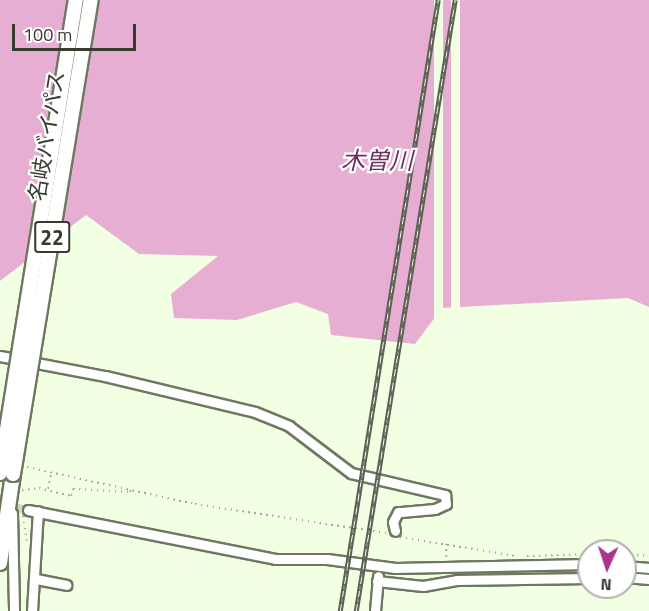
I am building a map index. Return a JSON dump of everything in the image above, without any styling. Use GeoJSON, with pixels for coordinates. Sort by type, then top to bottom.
{"type":"FeatureCollection","features":[{"type":"Feature","properties":{"kind":"highway","name":"名岐バイパス"},"geometry":{"type":"LineString","coordinates":[[16,481],[76,0]]}},
{"type":"Feature","properties":{"kind":"highway","name":"名岐バイパス"},"geometry":{"type":"LineString","coordinates":[[0,563],[16,481],[91,0]]}},
{"type":"Feature","properties":{"kind":"street"},"geometry":{"type":"LineString","coordinates":[[0,356],[105,376],[255,412],[289,426],[351,473],[445,495],[446,504],[435,509],[398,513],[393,522],[395,531]]}},
{"type":"Feature","properties":{"kind":"street"},"geometry":{"type":"LineString","coordinates":[[14,611],[16,481]]}},
{"type":"Feature","properties":{"kind":"street"},"geometry":{"type":"LineString","coordinates":[[32,611],[36,579],[30,511],[207,548],[275,559],[327,559],[378,567],[577,564]]}},
{"type":"Feature","properties":{"kind":"street"},"geometry":{"type":"LineString","coordinates":[[378,567],[378,610]]}},
{"type":"Feature","properties":{"kind":"street"},"geometry":{"type":"LineString","coordinates":[[377,581],[423,586],[457,580],[577,578]]}},
{"type":"Feature","properties":{"kind":"street"},"geometry":{"type":"LineString","coordinates":[[36,579],[66,585]]}},
{"type":"Feature","properties":{"kind":"path"},"geometry":{"type":"LineString","coordinates":[[16,481],[52,472],[219,508],[517,556],[577,554]]}},
{"type":"Feature","properties":{"kind":"path"},"geometry":{"type":"LineString","coordinates":[[48,489],[52,472]]}},
{"type":"Feature","properties":{"kind":"path"},"geometry":{"type":"LineString","coordinates":[[16,481],[71,496],[73,489],[130,492],[131,488]]}},
{"type":"Feature","properties":{"kind":"path"},"geometry":{"type":"LineString","coordinates":[[28,551],[30,511]]}},
{"type":"Feature","properties":{"kind":"path"},"geometry":{"type":"LineString","coordinates":[[446,543],[446,559]]}},
{"type":"Feature","properties":{"kind":"water","name":"木曽川"},"geometry":{"type":"Polygon","coordinates":[[[0,0],[649,0],[649,307],[628,298],[442,308],[415,344],[331,335],[328,314],[296,302],[237,320],[174,318],[171,294],[218,256],[139,254],[86,215],[0,281],[0,0]]]}},
{"type":"Feature","properties":{"kind":"pier"},"geometry":{"type":"Polygon","coordinates":[[[434,0],[443,0],[443,347],[434,347],[434,0]]]}},
{"type":"Feature","properties":{"kind":"pier"},"geometry":{"type":"Polygon","coordinates":[[[451,0],[460,0],[460,349],[451,349],[451,0]]]}},
{"type":"Feature","properties":{"kind":"tunnel"},"geometry":{"type":"LineString","coordinates":[[0,504],[28,510]]}},
{"type":"Feature","properties":{"kind":"railway"},"geometry":{"type":"LineString","coordinates":[[340,611],[438,0]]}},
{"type":"Feature","properties":{"kind":"railway"},"geometry":{"type":"LineString","coordinates":[[356,611],[455,0]]}}]}
